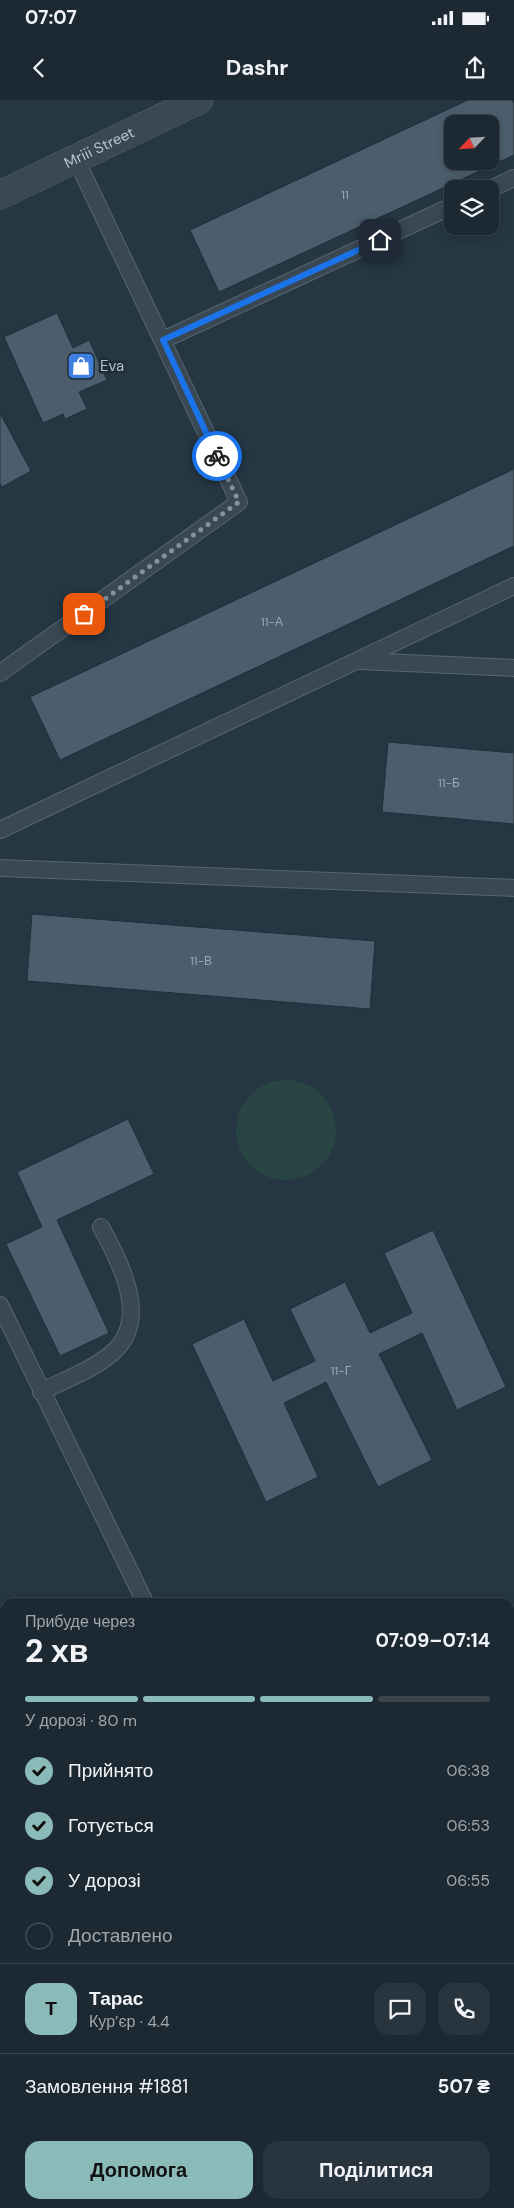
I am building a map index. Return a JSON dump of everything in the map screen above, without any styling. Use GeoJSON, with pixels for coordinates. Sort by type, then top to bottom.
{"type":"FeatureCollection","features":[{"type":"Feature","properties":{"kind":"street","name":"Mriii Street"},"geometry":{"type":"LineString","coordinates":[[0,195],[198,100]]}},
{"type":"Feature","properties":{"kind":"lane"},"geometry":{"type":"LineString","coordinates":[[0,673],[239,502],[76,159]]}},
{"type":"Feature","properties":{"kind":"lane"},"geometry":{"type":"LineString","coordinates":[[499,185],[514,178]]}},
{"type":"Feature","properties":{"kind":"lane"},"geometry":{"type":"LineString","coordinates":[[163,340],[444,210]]}},
{"type":"Feature","properties":{"kind":"lane"},"geometry":{"type":"LineString","coordinates":[[0,830],[514,586]]}},
{"type":"Feature","properties":{"kind":"lane"},"geometry":{"type":"LineString","coordinates":[[359,660],[514,668]]}},
{"type":"Feature","properties":{"kind":"lane"},"geometry":{"type":"LineString","coordinates":[[0,868],[514,888]]}},
{"type":"Feature","properties":{"kind":"lane"},"geometry":{"type":"LineString","coordinates":[[41,1392],[92,1366],[112,1353],[124,1338],[130,1319],[129,1293],[124,1272],[102,1227]]}},
{"type":"Feature","properties":{"kind":"lane"},"geometry":{"type":"LineString","coordinates":[[0,1305],[143,1598]]}},
{"type":"Feature","properties":{"kind":"green space"},"geometry":{"type":"Polygon","coordinates":[[[286,1080],[296,1081],[314,1088],[328,1102],[335,1120],[335,1140],[328,1158],[314,1172],[296,1179],[286,1180],[276,1179],[258,1172],[244,1158],[237,1140],[236,1130],[237,1120],[244,1102],[258,1088],[276,1081],[286,1080]]]}},
{"type":"Feature","properties":{"kind":"building"},"geometry":{"type":"Polygon","coordinates":[[[468,100],[512,100],[514,104],[514,155],[499,162],[499,115],[444,115],[444,170],[482,170],[460,180],[444,180],[444,188],[219,292],[190,230],[468,100]]]}},
{"type":"Feature","properties":{"kind":"building"},"geometry":{"type":"Polygon","coordinates":[[[57,313],[73,348],[89,340],[107,380],[79,392],[87,409],[65,419],[63,414],[43,423],[4,337],[57,313]]]}},
{"type":"Feature","properties":{"kind":"building"},"geometry":{"type":"Polygon","coordinates":[[[0,413],[31,471],[2,487],[0,484],[0,413]]]}},
{"type":"Feature","properties":{"kind":"building"},"geometry":{"type":"Polygon","coordinates":[[[514,469],[514,546],[60,760],[30,697],[514,469]]]}},
{"type":"Feature","properties":{"kind":"building"},"geometry":{"type":"Polygon","coordinates":[[[388,742],[514,753],[514,824],[382,812],[388,742]]]}},
{"type":"Feature","properties":{"kind":"building"},"geometry":{"type":"Polygon","coordinates":[[[32,914],[375,941],[370,1009],[27,981],[32,914]]]}},
{"type":"Feature","properties":{"kind":"building"},"geometry":{"type":"Polygon","coordinates":[[[128,1119],[154,1174],[57,1220],[109,1333],[60,1356],[6,1244],[42,1227],[17,1172],[128,1119]]]}},
{"type":"Feature","properties":{"kind":"building"},"geometry":{"type":"Polygon","coordinates":[[[433,1230],[506,1387],[457,1410],[422,1333],[379,1354],[432,1460],[378,1487],[326,1382],[284,1403],[318,1477],[266,1502],[192,1344],[244,1319],[273,1381],[315,1361],[290,1309],[345,1282],[370,1333],[412,1313],[384,1253],[433,1230]]]}},
{"type":"Feature","properties":{"kind":"way so far"},"geometry":{"type":"LineString","coordinates":[[84,614],[239,502],[217,456]]}},
{"type":"Feature","properties":{"kind":"place","name":"Eva"},"geometry":{"type":"Point","coordinates":[81,366]}},
{"type":"Feature","properties":{"kind":"route"},"geometry":{"type":"LineString","coordinates":[[217,456],[163,340],[380,240]]}}]}
